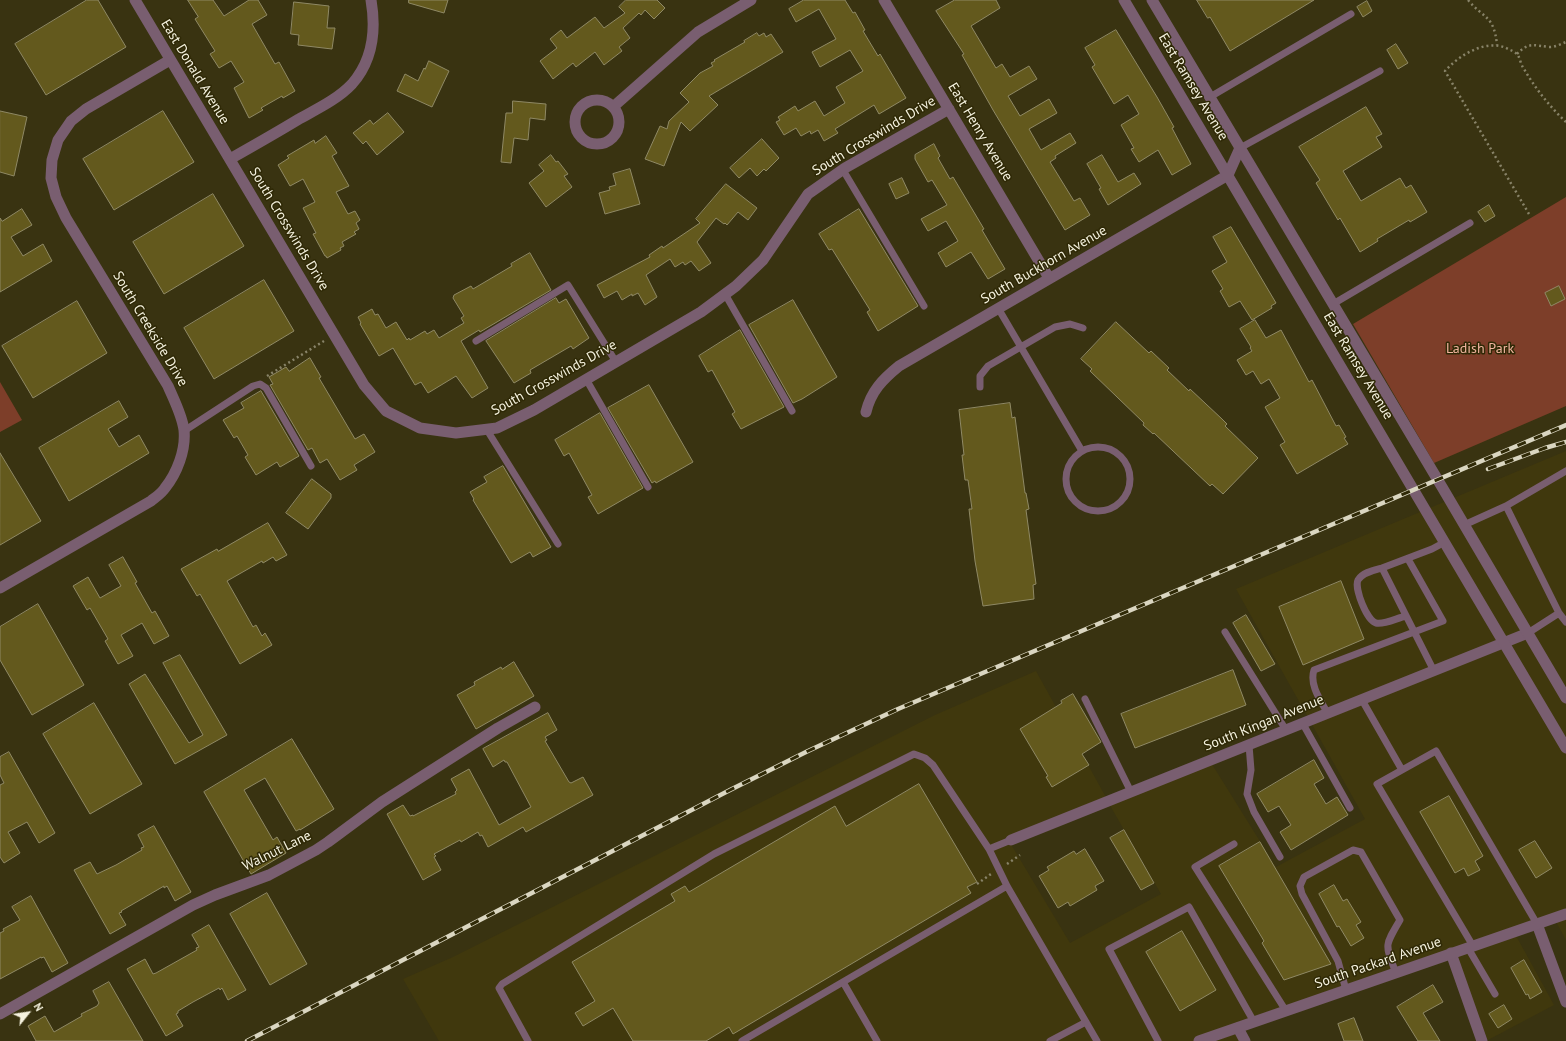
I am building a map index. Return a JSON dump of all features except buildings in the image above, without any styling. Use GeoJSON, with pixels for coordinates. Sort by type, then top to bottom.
{"type":"FeatureCollection","features":[{"type":"Feature","properties":{"kind":"street","name":"East Donald Avenue"},"geometry":{"type":"LineString","coordinates":[[135,0],[230,159]]}},
{"type":"Feature","properties":{"kind":"street"},"geometry":{"type":"LineString","coordinates":[[230,159],[335,98],[352,84],[364,65],[371,48],[374,31],[371,0]]}},
{"type":"Feature","properties":{"kind":"street"},"geometry":{"type":"LineString","coordinates":[[613,107],[698,32],[751,0]]}},
{"type":"Feature","properties":{"kind":"street","name":"East Henry Avenue"},"geometry":{"type":"LineString","coordinates":[[884,0],[1049,278]]}},
{"type":"Feature","properties":{"kind":"street","name":"East Ramsey Avenue"},"geometry":{"type":"LineString","coordinates":[[1124,0],[1566,748]]}},
{"type":"Feature","properties":{"kind":"street","name":"East Ramsey Avenue"},"geometry":{"type":"LineString","coordinates":[[1152,0],[1566,698]]}},
{"type":"Feature","properties":{"kind":"street","name":"South Creekside Drive"},"geometry":{"type":"LineString","coordinates":[[0,588],[151,501],[164,490],[174,474],[182,453],[184,431],[177,407],[168,386],[66,218],[56,197],[51,178],[52,160],[58,140],[71,121],[86,109],[170,60]]}},
{"type":"Feature","properties":{"kind":"street","name":"South Crosswinds Drive"},"geometry":{"type":"LineString","coordinates":[[230,159],[364,385],[386,411],[420,428],[456,432],[487,430],[497,428],[534,410],[701,312],[736,286],[762,260],[808,194],[843,170],[949,109]]}},
{"type":"Feature","properties":{"kind":"street"},"geometry":{"type":"LineString","coordinates":[[1228,175],[1240,148]]}},
{"type":"Feature","properties":{"kind":"street","name":"South Buckhorn Avenue"},"geometry":{"type":"LineString","coordinates":[[866,412],[869,400],[884,378],[899,366],[1228,175]]}},
{"type":"Feature","properties":{"kind":"street","name":"South Kingan Avenue"},"geometry":{"type":"LineString","coordinates":[[1012,840],[1528,633]]}},
{"type":"Feature","properties":{"kind":"street","name":"Walnut Lane"},"geometry":{"type":"LineString","coordinates":[[0,1014],[193,905],[215,895],[269,875],[316,850],[382,802],[498,728],[535,707]]}},
{"type":"Feature","properties":{"kind":"street","name":"South Packard Avenue"},"geometry":{"type":"LineString","coordinates":[[1199,1041],[1566,914]]}},
{"type":"Feature","properties":{"kind":"street"},"geometry":{"type":"LineString","coordinates":[[1537,924],[1566,1002]]}},
{"type":"Feature","properties":{"kind":"street"},"geometry":{"type":"LineString","coordinates":[[1452,954],[1482,1041]]}},
{"type":"Feature","properties":{"kind":"street"},"geometry":{"type":"LineString","coordinates":[[1238,1028],[1244,1041]]}},
{"type":"Feature","properties":{"kind":"lane"},"geometry":{"type":"LineString","coordinates":[[1210,98],[1351,14]]}},
{"type":"Feature","properties":{"kind":"lane"},"geometry":{"type":"LineString","coordinates":[[1240,148],[1380,70]]}},
{"type":"Feature","properties":{"kind":"lane"},"geometry":{"type":"LineString","coordinates":[[843,170],[924,306]]}},
{"type":"Feature","properties":{"kind":"lane"},"geometry":{"type":"LineString","coordinates":[[1333,304],[1470,223]]}},
{"type":"Feature","properties":{"kind":"lane"},"geometry":{"type":"LineString","coordinates":[[476,341],[568,285],[616,362]]}},
{"type":"Feature","properties":{"kind":"lane"},"geometry":{"type":"LineString","coordinates":[[725,294],[792,411]]}},
{"type":"Feature","properties":{"kind":"lane"},"geometry":{"type":"LineString","coordinates":[[998,308],[1082,451]]}},
{"type":"Feature","properties":{"kind":"lane"},"geometry":{"type":"LineString","coordinates":[[980,387],[980,376],[988,366],[1055,327],[1070,324],[1083,328]]}},
{"type":"Feature","properties":{"kind":"lane"},"geometry":{"type":"LineString","coordinates":[[586,379],[648,487]]}},
{"type":"Feature","properties":{"kind":"lane"},"geometry":{"type":"LineString","coordinates":[[184,431],[253,386],[260,384],[266,388],[312,466]]}},
{"type":"Feature","properties":{"kind":"lane"},"geometry":{"type":"LineString","coordinates":[[487,430],[558,544]]}},
{"type":"Feature","properties":{"kind":"lane"},"geometry":{"type":"LineString","coordinates":[[1092,447],[1102,447],[1112,450],[1120,455],[1126,463],[1130,473],[1130,483],[1127,493],[1113,508],[1102,511],[1091,510],[1081,506],[1073,499],[1068,489],[1066,478],[1068,467],[1074,458],[1082,451],[1092,447]]}},
{"type":"Feature","properties":{"kind":"lane"},"geometry":{"type":"LineString","coordinates":[[1464,525],[1506,506],[1566,471]]}},
{"type":"Feature","properties":{"kind":"lane"},"geometry":{"type":"LineString","coordinates":[[1506,506],[1559,613],[1566,622]]}},
{"type":"Feature","properties":{"kind":"lane"},"geometry":{"type":"LineString","coordinates":[[1406,616],[1374,623],[1370,620],[1363,606],[1357,582],[1366,574],[1408,559],[1445,542]]}},
{"type":"Feature","properties":{"kind":"lane"},"geometry":{"type":"LineString","coordinates":[[1328,714],[1314,684],[1312,677],[1314,670],[1443,621],[1408,559]]}},
{"type":"Feature","properties":{"kind":"lane"},"geometry":{"type":"LineString","coordinates":[[1382,568],[1434,671]]}},
{"type":"Feature","properties":{"kind":"lane"},"geometry":{"type":"LineString","coordinates":[[1528,633],[1559,613]]}},
{"type":"Feature","properties":{"kind":"lane"},"geometry":{"type":"LineString","coordinates":[[1225,632],[1286,730]]}},
{"type":"Feature","properties":{"kind":"lane"},"geometry":{"type":"LineString","coordinates":[[1086,699],[1131,792]]}},
{"type":"Feature","properties":{"kind":"lane"},"geometry":{"type":"LineString","coordinates":[[1362,700],[1402,770]]}},
{"type":"Feature","properties":{"kind":"lane"},"geometry":{"type":"LineString","coordinates":[[1303,724],[1350,808]]}},
{"type":"Feature","properties":{"kind":"lane"},"geometry":{"type":"LineString","coordinates":[[1249,745],[1251,770],[1247,794],[1254,812],[1280,857]]}},
{"type":"Feature","properties":{"kind":"lane"},"geometry":{"type":"LineString","coordinates":[[1495,994],[1470,947],[1377,784],[1436,751],[1537,924]]}},
{"type":"Feature","properties":{"kind":"lane"},"geometry":{"type":"LineString","coordinates":[[528,1041],[499,988],[502,984],[714,854],[914,754],[925,758],[933,764],[989,849],[1007,886],[1097,1041]]}},
{"type":"Feature","properties":{"kind":"lane"},"geometry":{"type":"LineString","coordinates":[[989,849],[1012,840]]}},
{"type":"Feature","properties":{"kind":"lane"},"geometry":{"type":"LineString","coordinates":[[1234,844],[1196,867],[1286,1011]]}},
{"type":"Feature","properties":{"kind":"lane"},"geometry":{"type":"LineString","coordinates":[[1346,990],[1338,961],[1302,894],[1300,886],[1304,876],[1353,850],[1360,852],[1400,920],[1387,941],[1387,951],[1396,973]]}},
{"type":"Feature","properties":{"kind":"lane"},"geometry":{"type":"LineString","coordinates":[[742,1041],[1007,886]]}},
{"type":"Feature","properties":{"kind":"lane"},"geometry":{"type":"LineString","coordinates":[[1158,1041],[1109,949],[1189,907],[1254,1022]]}},
{"type":"Feature","properties":{"kind":"lane"},"geometry":{"type":"LineString","coordinates":[[843,982],[877,1041]]}},
{"type":"Feature","properties":{"kind":"lane"},"geometry":{"type":"LineString","coordinates":[[1050,1041],[1086,1022]]}},
{"type":"Feature","properties":{"kind":"path"},"geometry":{"type":"LineString","coordinates":[[1468,0],[1485,15],[1493,25],[1497,44]]}},
{"type":"Feature","properties":{"kind":"path"},"geometry":{"type":"LineString","coordinates":[[1517,54],[1526,46],[1535,45],[1552,47],[1566,42]]}},
{"type":"Feature","properties":{"kind":"path"},"geometry":{"type":"LineString","coordinates":[[1529,214],[1445,71],[1451,64],[1481,47],[1497,44],[1507,48],[1517,54],[1523,68],[1533,84],[1566,122]]}},
{"type":"Feature","properties":{"kind":"path"},"geometry":{"type":"LineString","coordinates":[[260,384],[269,374],[335,335]]}},
{"type":"Feature","properties":{"kind":"shaded area"},"geometry":{"type":"Polygon","coordinates":[[[1566,451],[1566,940],[1554,918],[1514,932],[1554,1005],[1488,1040],[1451,954],[1238,1028],[1244,1041],[439,1041],[403,979],[453,957],[935,715],[1036,671],[1108,801],[1210,761],[1276,867],[1365,819],[1236,589],[1566,451]],[[1108,802],[1009,841],[1070,943],[1161,894],[1108,802]]]}},
{"type":"Feature","properties":{"kind":"green space","name":"Ladish Park"},"geometry":{"type":"Polygon","coordinates":[[[1566,197],[1566,406],[1434,463],[1353,324],[1566,197]]]}},
{"type":"Feature","properties":{"kind":"green space"},"geometry":{"type":"Polygon","coordinates":[[[0,382],[22,420],[0,432],[0,382]]]}},
{"type":"Feature","properties":{"kind":"railway"},"geometry":{"type":"LineString","coordinates":[[247,1041],[808,751],[898,709],[1566,425]]}},
{"type":"Feature","properties":{"kind":"railway"},"geometry":{"type":"LineString","coordinates":[[1488,469],[1566,442]]}}]}
